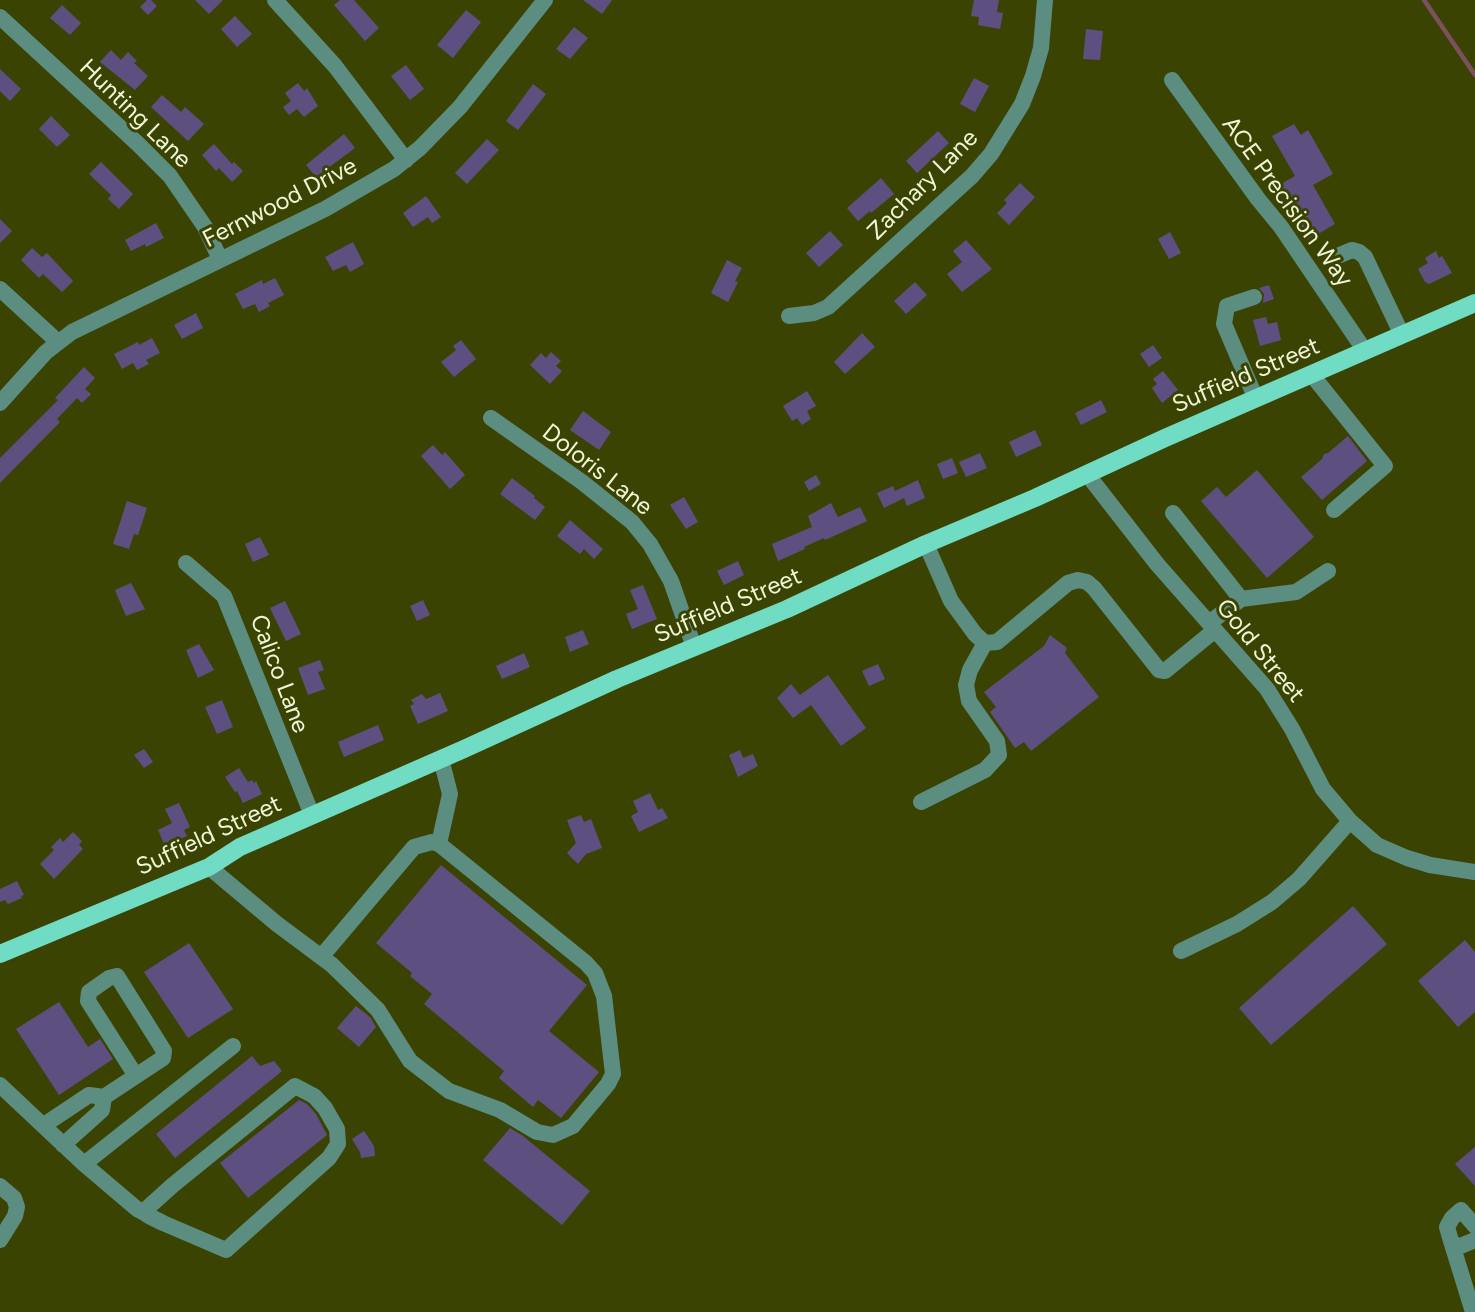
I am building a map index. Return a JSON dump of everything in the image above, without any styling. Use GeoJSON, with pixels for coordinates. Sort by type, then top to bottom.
{"type":"FeatureCollection","features":[{"type":"Feature","properties":{"kind":"main road","name":"Suffield Street"},"geometry":{"type":"LineString","coordinates":[[0,954],[209,867],[240,847],[617,679],[787,609],[1154,442],[1475,303]]}},
{"type":"Feature","properties":{"kind":"street"},"geometry":{"type":"LineString","coordinates":[[275,0],[335,66],[406,160]]}},
{"type":"Feature","properties":{"kind":"street","name":"Fernwood Drive"},"geometry":{"type":"LineString","coordinates":[[0,403],[36,362],[58,342],[92,321],[325,209],[406,160],[460,107],[545,0]]}},
{"type":"Feature","properties":{"kind":"street","name":"Zachary Lane"},"geometry":{"type":"LineString","coordinates":[[789,316],[814,313],[828,307],[972,176],[991,154],[1022,104],[1033,76],[1041,48],[1045,0]]}},
{"type":"Feature","properties":{"kind":"street","name":"Hunting Lane"},"geometry":{"type":"LineString","coordinates":[[0,18],[170,176],[205,226],[220,259]]}},
{"type":"Feature","properties":{"kind":"street","name":"ACE Precision Way"},"geometry":{"type":"LineString","coordinates":[[1172,80],[1281,227],[1365,351]]}},
{"type":"Feature","properties":{"kind":"street"},"geometry":{"type":"LineString","coordinates":[[1335,257],[1352,250],[1365,257],[1402,335]]}},
{"type":"Feature","properties":{"kind":"street"},"geometry":{"type":"LineString","coordinates":[[0,289],[58,342]]}},
{"type":"Feature","properties":{"kind":"street"},"geometry":{"type":"LineString","coordinates":[[1254,297],[1227,306],[1224,324],[1256,399]]}},
{"type":"Feature","properties":{"kind":"street"},"geometry":{"type":"LineString","coordinates":[[1312,375],[1385,466],[1334,510]]}},
{"type":"Feature","properties":{"kind":"street","name":"Doloris Lane"},"geometry":{"type":"LineString","coordinates":[[491,418],[582,482],[632,522],[650,544],[671,581],[694,647]]}},
{"type":"Feature","properties":{"kind":"street","name":"Gold Street"},"geometry":{"type":"LineString","coordinates":[[1087,474],[1157,564],[1267,689],[1292,729],[1323,789],[1350,821],[1377,845],[1408,858],[1430,865],[1475,872]]}},
{"type":"Feature","properties":{"kind":"street"},"geometry":{"type":"LineString","coordinates":[[1173,513],[1241,599]]}},
{"type":"Feature","properties":{"kind":"street"},"geometry":{"type":"LineString","coordinates":[[926,544],[951,601],[975,634],[985,643],[997,642],[1068,583],[1078,580],[1087,582],[1094,588],[1159,670],[1165,671],[1241,599],[1296,592],[1328,571]]}},
{"type":"Feature","properties":{"kind":"street","name":"Calico Lane"},"geometry":{"type":"LineString","coordinates":[[187,563],[224,596],[312,816]]}},
{"type":"Feature","properties":{"kind":"street"},"geometry":{"type":"LineString","coordinates":[[921,802],[985,770],[999,755],[998,741],[969,701],[966,685],[970,670],[985,643]]}},
{"type":"Feature","properties":{"kind":"street"},"geometry":{"type":"LineString","coordinates":[[439,844],[450,794],[441,759]]}},
{"type":"Feature","properties":{"kind":"street"},"geometry":{"type":"LineString","coordinates":[[1181,951],[1237,924],[1272,902],[1299,879],[1350,821]]}},
{"type":"Feature","properties":{"kind":"street"},"geometry":{"type":"LineString","coordinates":[[209,867],[321,957],[378,1010],[410,1062],[449,1091],[500,1110],[537,1132],[553,1135],[573,1126],[608,1084],[613,1074],[604,996],[595,973],[439,844],[432,842],[414,847],[321,957]]}},
{"type":"Feature","properties":{"kind":"street"},"geometry":{"type":"LineString","coordinates":[[44,1125],[89,1095],[104,1097],[136,1076],[163,1058],[164,1051],[117,976],[109,978],[89,992],[88,1001],[136,1076]]}},
{"type":"Feature","properties":{"kind":"street"},"geometry":{"type":"LineString","coordinates":[[84,1164],[233,1046]]}},
{"type":"Feature","properties":{"kind":"street"},"geometry":{"type":"LineString","coordinates":[[0,1085],[84,1164],[143,1212],[226,1250],[329,1158],[338,1144],[337,1129],[325,1108],[314,1096],[295,1086],[143,1212]]}},
{"type":"Feature","properties":{"kind":"street"},"geometry":{"type":"LineString","coordinates":[[63,1145],[102,1110],[104,1097]]}},
{"type":"Feature","properties":{"kind":"street"},"geometry":{"type":"LineString","coordinates":[[0,1186],[14,1198],[17,1207],[15,1216],[2,1234]]}},
{"type":"Feature","properties":{"kind":"street"},"geometry":{"type":"LineString","coordinates":[[1473,1312],[1447,1227],[1461,1210],[1475,1226]]}},
{"type":"Feature","properties":{"kind":"street"},"geometry":{"type":"LineString","coordinates":[[1451,1241],[1458,1247],[1475,1240]]}},
{"type":"Feature","properties":{"kind":"building"},"geometry":{"type":"Polygon","coordinates":[[[147,0],[157,6],[148,15],[140,7],[147,0]]]}},
{"type":"Feature","properties":{"kind":"building"},"geometry":{"type":"Polygon","coordinates":[[[195,0],[223,0],[209,14],[195,0]]]}},
{"type":"Feature","properties":{"kind":"building"},"geometry":{"type":"Polygon","coordinates":[[[340,0],[354,0],[379,28],[365,41],[334,5],[340,0]]]}},
{"type":"Feature","properties":{"kind":"building"},"geometry":{"type":"Polygon","coordinates":[[[583,0],[612,0],[602,14],[583,0]]]}},
{"type":"Feature","properties":{"kind":"building"},"geometry":{"type":"Polygon","coordinates":[[[974,0],[999,0],[997,12],[1003,13],[1000,29],[978,25],[979,17],[971,16],[974,0]]]}},
{"type":"Feature","properties":{"kind":"building"},"geometry":{"type":"Polygon","coordinates":[[[62,5],[81,23],[70,35],[50,18],[62,5]]]}},
{"type":"Feature","properties":{"kind":"building"},"geometry":{"type":"Polygon","coordinates":[[[466,10],[481,22],[453,58],[437,45],[466,10]]]}},
{"type":"Feature","properties":{"kind":"building"},"geometry":{"type":"Polygon","coordinates":[[[235,16],[252,34],[237,47],[221,29],[235,16]]]}},
{"type":"Feature","properties":{"kind":"building"},"geometry":{"type":"Polygon","coordinates":[[[574,27],[588,38],[570,59],[556,49],[574,27]]]}},
{"type":"Feature","properties":{"kind":"building"},"geometry":{"type":"Polygon","coordinates":[[[1086,29],[1103,31],[1100,60],[1083,59],[1086,29]]]}},
{"type":"Feature","properties":{"kind":"building"},"geometry":{"type":"Polygon","coordinates":[[[111,50],[121,60],[128,52],[137,61],[134,63],[148,76],[135,90],[100,62],[111,50]]]}},
{"type":"Feature","properties":{"kind":"building"},"geometry":{"type":"Polygon","coordinates":[[[406,65],[424,89],[410,100],[391,76],[406,65]]]}},
{"type":"Feature","properties":{"kind":"building"},"geometry":{"type":"Polygon","coordinates":[[[0,69],[21,89],[10,101],[0,91],[0,69]]]}},
{"type":"Feature","properties":{"kind":"building"},"geometry":{"type":"Polygon","coordinates":[[[974,78],[989,86],[975,112],[960,104],[974,78]]]}},
{"type":"Feature","properties":{"kind":"building"},"geometry":{"type":"Polygon","coordinates":[[[298,83],[304,91],[307,88],[318,106],[304,117],[297,109],[289,115],[283,107],[291,101],[285,93],[298,83]]]}},
{"type":"Feature","properties":{"kind":"building"},"geometry":{"type":"Polygon","coordinates":[[[533,84],[546,94],[518,130],[506,121],[533,84]]]}},
{"type":"Feature","properties":{"kind":"building"},"geometry":{"type":"Polygon","coordinates":[[[162,95],[181,112],[185,107],[204,124],[188,141],[151,107],[162,95]]]}},
{"type":"Feature","properties":{"kind":"building"},"geometry":{"type":"Polygon","coordinates":[[[51,116],[70,135],[57,147],[39,129],[51,116]]]}},
{"type":"Feature","properties":{"kind":"building"},"geometry":{"type":"Polygon","coordinates":[[[1294,124],[1301,135],[1308,130],[1333,174],[1313,185],[1335,224],[1308,240],[1277,186],[1295,176],[1272,136],[1294,124]]]}},
{"type":"Feature","properties":{"kind":"building"},"geometry":{"type":"Polygon","coordinates":[[[938,131],[949,143],[917,173],[906,161],[938,131]]]}},
{"type":"Feature","properties":{"kind":"building"},"geometry":{"type":"Polygon","coordinates":[[[344,134],[355,148],[316,177],[306,165],[344,134]]]}},
{"type":"Feature","properties":{"kind":"building"},"geometry":{"type":"Polygon","coordinates":[[[487,139],[499,150],[467,184],[455,173],[487,139]]]}},
{"type":"Feature","properties":{"kind":"building"},"geometry":{"type":"Polygon","coordinates":[[[214,144],[232,164],[234,162],[243,171],[232,182],[219,168],[216,171],[202,155],[214,144]]]}},
{"type":"Feature","properties":{"kind":"building"},"geometry":{"type":"Polygon","coordinates":[[[101,162],[133,194],[119,209],[108,199],[111,195],[89,174],[101,162]]]}},
{"type":"Feature","properties":{"kind":"building"},"geometry":{"type":"Polygon","coordinates":[[[881,178],[894,194],[858,221],[847,208],[881,178]]]}},
{"type":"Feature","properties":{"kind":"building"},"geometry":{"type":"Polygon","coordinates":[[[1020,183],[1035,197],[1009,225],[997,213],[1007,203],[1004,200],[1020,183]]]}},
{"type":"Feature","properties":{"kind":"building"},"geometry":{"type":"Polygon","coordinates":[[[426,196],[441,217],[432,223],[428,217],[413,227],[403,213],[426,196]]]}},
{"type":"Feature","properties":{"kind":"building"},"geometry":{"type":"Polygon","coordinates":[[[0,219],[12,231],[0,243],[0,219]]]}},
{"type":"Feature","properties":{"kind":"building"},"geometry":{"type":"Polygon","coordinates":[[[156,223],[164,238],[131,251],[125,240],[156,223]]]}},
{"type":"Feature","properties":{"kind":"building"},"geometry":{"type":"Polygon","coordinates":[[[830,231],[843,245],[819,267],[806,253],[830,231]]]}},
{"type":"Feature","properties":{"kind":"building"},"geometry":{"type":"Polygon","coordinates":[[[1170,232],[1181,253],[1169,259],[1158,239],[1170,232]]]}},
{"type":"Feature","properties":{"kind":"building"},"geometry":{"type":"Polygon","coordinates":[[[966,240],[992,269],[962,292],[947,274],[962,262],[953,251],[966,240]]]}},
{"type":"Feature","properties":{"kind":"building"},"geometry":{"type":"Polygon","coordinates":[[[353,242],[364,264],[350,272],[346,265],[333,271],[325,257],[353,242]]]}},
{"type":"Feature","properties":{"kind":"building"},"geometry":{"type":"Polygon","coordinates":[[[32,248],[42,257],[47,253],[73,281],[62,292],[43,274],[39,278],[21,260],[32,248]]]}},
{"type":"Feature","properties":{"kind":"building"},"geometry":{"type":"Polygon","coordinates":[[[1436,251],[1452,273],[1429,284],[1418,269],[1428,263],[1425,258],[1436,251]]]}},
{"type":"Feature","properties":{"kind":"building"},"geometry":{"type":"Polygon","coordinates":[[[727,260],[742,268],[728,302],[711,293],[727,260]]]}},
{"type":"Feature","properties":{"kind":"building"},"geometry":{"type":"Polygon","coordinates":[[[275,278],[284,295],[268,303],[270,306],[259,312],[255,304],[243,309],[235,294],[262,280],[263,284],[275,278]]]}},
{"type":"Feature","properties":{"kind":"building"},"geometry":{"type":"Polygon","coordinates":[[[915,282],[927,295],[906,314],[894,301],[915,282]]]}},
{"type":"Feature","properties":{"kind":"building"},"geometry":{"type":"Polygon","coordinates":[[[1269,285],[1274,299],[1263,303],[1264,294],[1259,288],[1269,285]]]}},
{"type":"Feature","properties":{"kind":"building"},"geometry":{"type":"Polygon","coordinates":[[[196,313],[203,328],[182,339],[174,325],[196,313]]]}},
{"type":"Feature","properties":{"kind":"building"},"geometry":{"type":"Polygon","coordinates":[[[1266,317],[1268,324],[1277,322],[1281,340],[1260,346],[1253,320],[1266,317]]]}},
{"type":"Feature","properties":{"kind":"building"},"geometry":{"type":"Polygon","coordinates":[[[862,333],[875,347],[845,374],[834,362],[862,333]]]}},
{"type":"Feature","properties":{"kind":"building"},"geometry":{"type":"Polygon","coordinates":[[[152,338],[160,353],[146,360],[149,364],[137,370],[133,363],[122,369],[114,354],[152,338]]]}},
{"type":"Feature","properties":{"kind":"building"},"geometry":{"type":"Polygon","coordinates":[[[461,340],[476,359],[454,377],[441,362],[456,350],[453,346],[461,340]]]}},
{"type":"Feature","properties":{"kind":"building"},"geometry":{"type":"Polygon","coordinates":[[[1153,345],[1162,358],[1149,367],[1140,354],[1153,345]]]}},
{"type":"Feature","properties":{"kind":"building"},"geometry":{"type":"Polygon","coordinates":[[[551,352],[561,361],[556,366],[562,371],[550,384],[530,365],[541,353],[546,358],[551,352]]]}},
{"type":"Feature","properties":{"kind":"building"},"geometry":{"type":"Polygon","coordinates":[[[84,367],[95,378],[85,389],[91,394],[82,403],[77,398],[57,419],[60,422],[0,483],[0,458],[58,400],[55,398],[84,367]]]}},
{"type":"Feature","properties":{"kind":"building"},"geometry":{"type":"Polygon","coordinates":[[[1163,371],[1178,390],[1162,403],[1152,388],[1157,384],[1153,379],[1163,371]]]}},
{"type":"Feature","properties":{"kind":"building"},"geometry":{"type":"Polygon","coordinates":[[[807,391],[816,406],[807,411],[811,419],[802,425],[797,418],[792,421],[783,406],[807,391]]]}},
{"type":"Feature","properties":{"kind":"building"},"geometry":{"type":"Polygon","coordinates":[[[1101,400],[1107,412],[1081,425],[1075,413],[1101,400]]]}},
{"type":"Feature","properties":{"kind":"building"},"geometry":{"type":"Polygon","coordinates":[[[583,411],[611,432],[599,450],[570,430],[583,411]]]}},
{"type":"Feature","properties":{"kind":"building"},"geometry":{"type":"Polygon","coordinates":[[[1035,430],[1042,445],[1016,457],[1009,442],[1035,430]]]}},
{"type":"Feature","properties":{"kind":"building"},"geometry":{"type":"Polygon","coordinates":[[[1348,436],[1367,461],[1322,500],[1301,477],[1322,459],[1324,454],[1348,436]]]}},
{"type":"Feature","properties":{"kind":"building"},"geometry":{"type":"Polygon","coordinates":[[[433,445],[442,455],[445,452],[465,475],[450,489],[421,456],[433,445]]]}},
{"type":"Feature","properties":{"kind":"building"},"geometry":{"type":"Polygon","coordinates":[[[980,453],[987,468],[966,477],[959,462],[980,453]]]}},
{"type":"Feature","properties":{"kind":"building"},"geometry":{"type":"Polygon","coordinates":[[[952,458],[958,473],[943,479],[937,464],[952,458]]]}},
{"type":"Feature","properties":{"kind":"building"},"geometry":{"type":"Polygon","coordinates":[[[1257,470],[1314,537],[1267,578],[1201,501],[1217,487],[1226,497],[1257,470]]]}},
{"type":"Feature","properties":{"kind":"building"},"geometry":{"type":"Polygon","coordinates":[[[816,475],[821,484],[809,491],[804,482],[816,475]]]}},
{"type":"Feature","properties":{"kind":"building"},"geometry":{"type":"Polygon","coordinates":[[[512,478],[545,507],[535,520],[500,494],[512,478]]]}},
{"type":"Feature","properties":{"kind":"building"},"geometry":{"type":"Polygon","coordinates":[[[918,480],[925,498],[907,506],[904,498],[884,508],[877,493],[893,486],[895,491],[918,480]]]}},
{"type":"Feature","properties":{"kind":"building"},"geometry":{"type":"Polygon","coordinates":[[[684,497],[698,522],[686,529],[670,505],[684,497]]]}},
{"type":"Feature","properties":{"kind":"building"},"geometry":{"type":"Polygon","coordinates":[[[127,501],[147,508],[138,535],[134,534],[129,549],[113,544],[127,501]]]}},
{"type":"Feature","properties":{"kind":"building"},"geometry":{"type":"Polygon","coordinates":[[[831,503],[838,517],[860,507],[867,521],[825,540],[824,538],[778,561],[772,544],[812,527],[808,516],[831,503]]]}},
{"type":"Feature","properties":{"kind":"building"},"geometry":{"type":"Polygon","coordinates":[[[570,520],[603,549],[594,559],[584,549],[580,554],[557,536],[570,520]]]}},
{"type":"Feature","properties":{"kind":"building"},"geometry":{"type":"Polygon","coordinates":[[[260,537],[269,555],[253,562],[245,544],[260,537]]]}},
{"type":"Feature","properties":{"kind":"building"},"geometry":{"type":"Polygon","coordinates":[[[738,561],[744,575],[724,585],[717,571],[738,561]]]}},
{"type":"Feature","properties":{"kind":"building"},"geometry":{"type":"Polygon","coordinates":[[[131,583],[145,609],[126,616],[115,590],[131,583]]]}},
{"type":"Feature","properties":{"kind":"building"},"geometry":{"type":"Polygon","coordinates":[[[643,585],[657,619],[632,629],[626,614],[638,609],[630,590],[643,585]]]}},
{"type":"Feature","properties":{"kind":"building"},"geometry":{"type":"Polygon","coordinates":[[[423,600],[430,615],[417,621],[410,606],[423,600]]]}},
{"type":"Feature","properties":{"kind":"building"},"geometry":{"type":"Polygon","coordinates":[[[285,601],[301,634],[286,641],[270,608],[285,601]]]}},
{"type":"Feature","properties":{"kind":"building"},"geometry":{"type":"Polygon","coordinates":[[[583,630],[589,644],[570,652],[565,637],[583,630]]]}},
{"type":"Feature","properties":{"kind":"building"},"geometry":{"type":"Polygon","coordinates":[[[1050,635],[1067,648],[1065,653],[1099,697],[1031,751],[1024,742],[1015,748],[990,712],[996,707],[984,692],[1044,646],[1050,635]]]}},
{"type":"Feature","properties":{"kind":"building"},"geometry":{"type":"Polygon","coordinates":[[[199,644],[214,670],[198,678],[186,650],[199,644]]]}},
{"type":"Feature","properties":{"kind":"building"},"geometry":{"type":"Polygon","coordinates":[[[524,653],[530,667],[502,679],[496,666],[524,653]]]}},
{"type":"Feature","properties":{"kind":"building"},"geometry":{"type":"Polygon","coordinates":[[[320,660],[324,670],[318,672],[325,689],[308,695],[298,668],[320,660]]]}},
{"type":"Feature","properties":{"kind":"building"},"geometry":{"type":"Polygon","coordinates":[[[878,664],[885,679],[869,686],[862,671],[878,664]]]}},
{"type":"Feature","properties":{"kind":"building"},"geometry":{"type":"Polygon","coordinates":[[[828,675],[866,728],[841,746],[811,705],[793,718],[777,698],[791,684],[800,695],[828,675]]]}},
{"type":"Feature","properties":{"kind":"building"},"geometry":{"type":"Polygon","coordinates":[[[440,693],[448,711],[418,724],[410,706],[414,704],[411,700],[422,694],[426,699],[440,693]]]}},
{"type":"Feature","properties":{"kind":"building"},"geometry":{"type":"Polygon","coordinates":[[[222,700],[233,727],[217,734],[205,707],[222,700]]]}},
{"type":"Feature","properties":{"kind":"building"},"geometry":{"type":"Polygon","coordinates":[[[378,725],[384,740],[344,757],[338,742],[378,725]]]}},
{"type":"Feature","properties":{"kind":"building"},"geometry":{"type":"Polygon","coordinates":[[[144,749],[153,762],[144,768],[134,755],[144,749]]]}},
{"type":"Feature","properties":{"kind":"building"},"geometry":{"type":"Polygon","coordinates":[[[740,750],[743,758],[753,754],[758,766],[738,777],[729,755],[740,750]]]}},
{"type":"Feature","properties":{"kind":"building"},"geometry":{"type":"Polygon","coordinates":[[[239,768],[248,782],[256,781],[262,794],[243,803],[225,777],[239,768]]]}},
{"type":"Feature","properties":{"kind":"building"},"geometry":{"type":"Polygon","coordinates":[[[650,793],[658,810],[662,808],[668,818],[639,832],[631,816],[638,812],[633,801],[650,793]]]}},
{"type":"Feature","properties":{"kind":"building"},"geometry":{"type":"Polygon","coordinates":[[[179,803],[190,827],[184,830],[187,836],[165,846],[158,830],[172,823],[165,809],[179,803]]]}},
{"type":"Feature","properties":{"kind":"building"},"geometry":{"type":"Polygon","coordinates":[[[581,815],[584,822],[591,819],[602,848],[586,854],[578,864],[567,853],[576,843],[567,820],[581,815]]]}},
{"type":"Feature","properties":{"kind":"building"},"geometry":{"type":"Polygon","coordinates":[[[73,832],[82,841],[79,845],[83,849],[54,879],[40,864],[54,850],[51,847],[60,838],[63,842],[73,832]]]}},
{"type":"Feature","properties":{"kind":"building"},"geometry":{"type":"Polygon","coordinates":[[[441,865],[587,985],[549,1031],[599,1072],[561,1118],[538,1100],[533,1107],[499,1078],[504,1071],[424,1004],[432,994],[376,943],[441,865]]]}},
{"type":"Feature","properties":{"kind":"building"},"geometry":{"type":"Polygon","coordinates":[[[17,881],[24,895],[22,898],[8,904],[5,900],[0,902],[0,889],[17,881]]]}},
{"type":"Feature","properties":{"kind":"building"},"geometry":{"type":"Polygon","coordinates":[[[1353,906],[1387,944],[1271,1045],[1239,1008],[1353,906]]]}},
{"type":"Feature","properties":{"kind":"building"},"geometry":{"type":"Polygon","coordinates":[[[1465,940],[1475,952],[1475,1012],[1458,1027],[1418,981],[1465,940]]]}},
{"type":"Feature","properties":{"kind":"building"},"geometry":{"type":"Polygon","coordinates":[[[189,943],[233,1009],[188,1038],[144,972],[189,943]]]}},
{"type":"Feature","properties":{"kind":"building"},"geometry":{"type":"Polygon","coordinates":[[[59,1002],[88,1047],[100,1039],[113,1059],[59,1095],[16,1029],[59,1002]]]}},
{"type":"Feature","properties":{"kind":"building"},"geometry":{"type":"Polygon","coordinates":[[[356,1006],[370,1017],[376,1027],[359,1047],[337,1028],[356,1006]]]}},
{"type":"Feature","properties":{"kind":"building"},"geometry":{"type":"Polygon","coordinates":[[[252,1056],[260,1066],[274,1061],[282,1071],[175,1158],[156,1134],[252,1056]]]}},
{"type":"Feature","properties":{"kind":"building"},"geometry":{"type":"Polygon","coordinates":[[[299,1100],[316,1114],[327,1135],[248,1198],[220,1163],[299,1100]]]}},
{"type":"Feature","properties":{"kind":"building"},"geometry":{"type":"Polygon","coordinates":[[[510,1128],[590,1191],[562,1225],[483,1160],[510,1128]]]}},
{"type":"Feature","properties":{"kind":"building"},"geometry":{"type":"Polygon","coordinates":[[[364,1131],[374,1146],[375,1156],[361,1158],[352,1139],[364,1131]]]}},
{"type":"Feature","properties":{"kind":"building"},"geometry":{"type":"Polygon","coordinates":[[[1475,1147],[1475,1186],[1455,1164],[1475,1147]]]}},
{"type":"Feature","properties":{"kind":"waterway"},"geometry":{"type":"LineString","coordinates":[[1424,0],[1475,75]]}}]}
